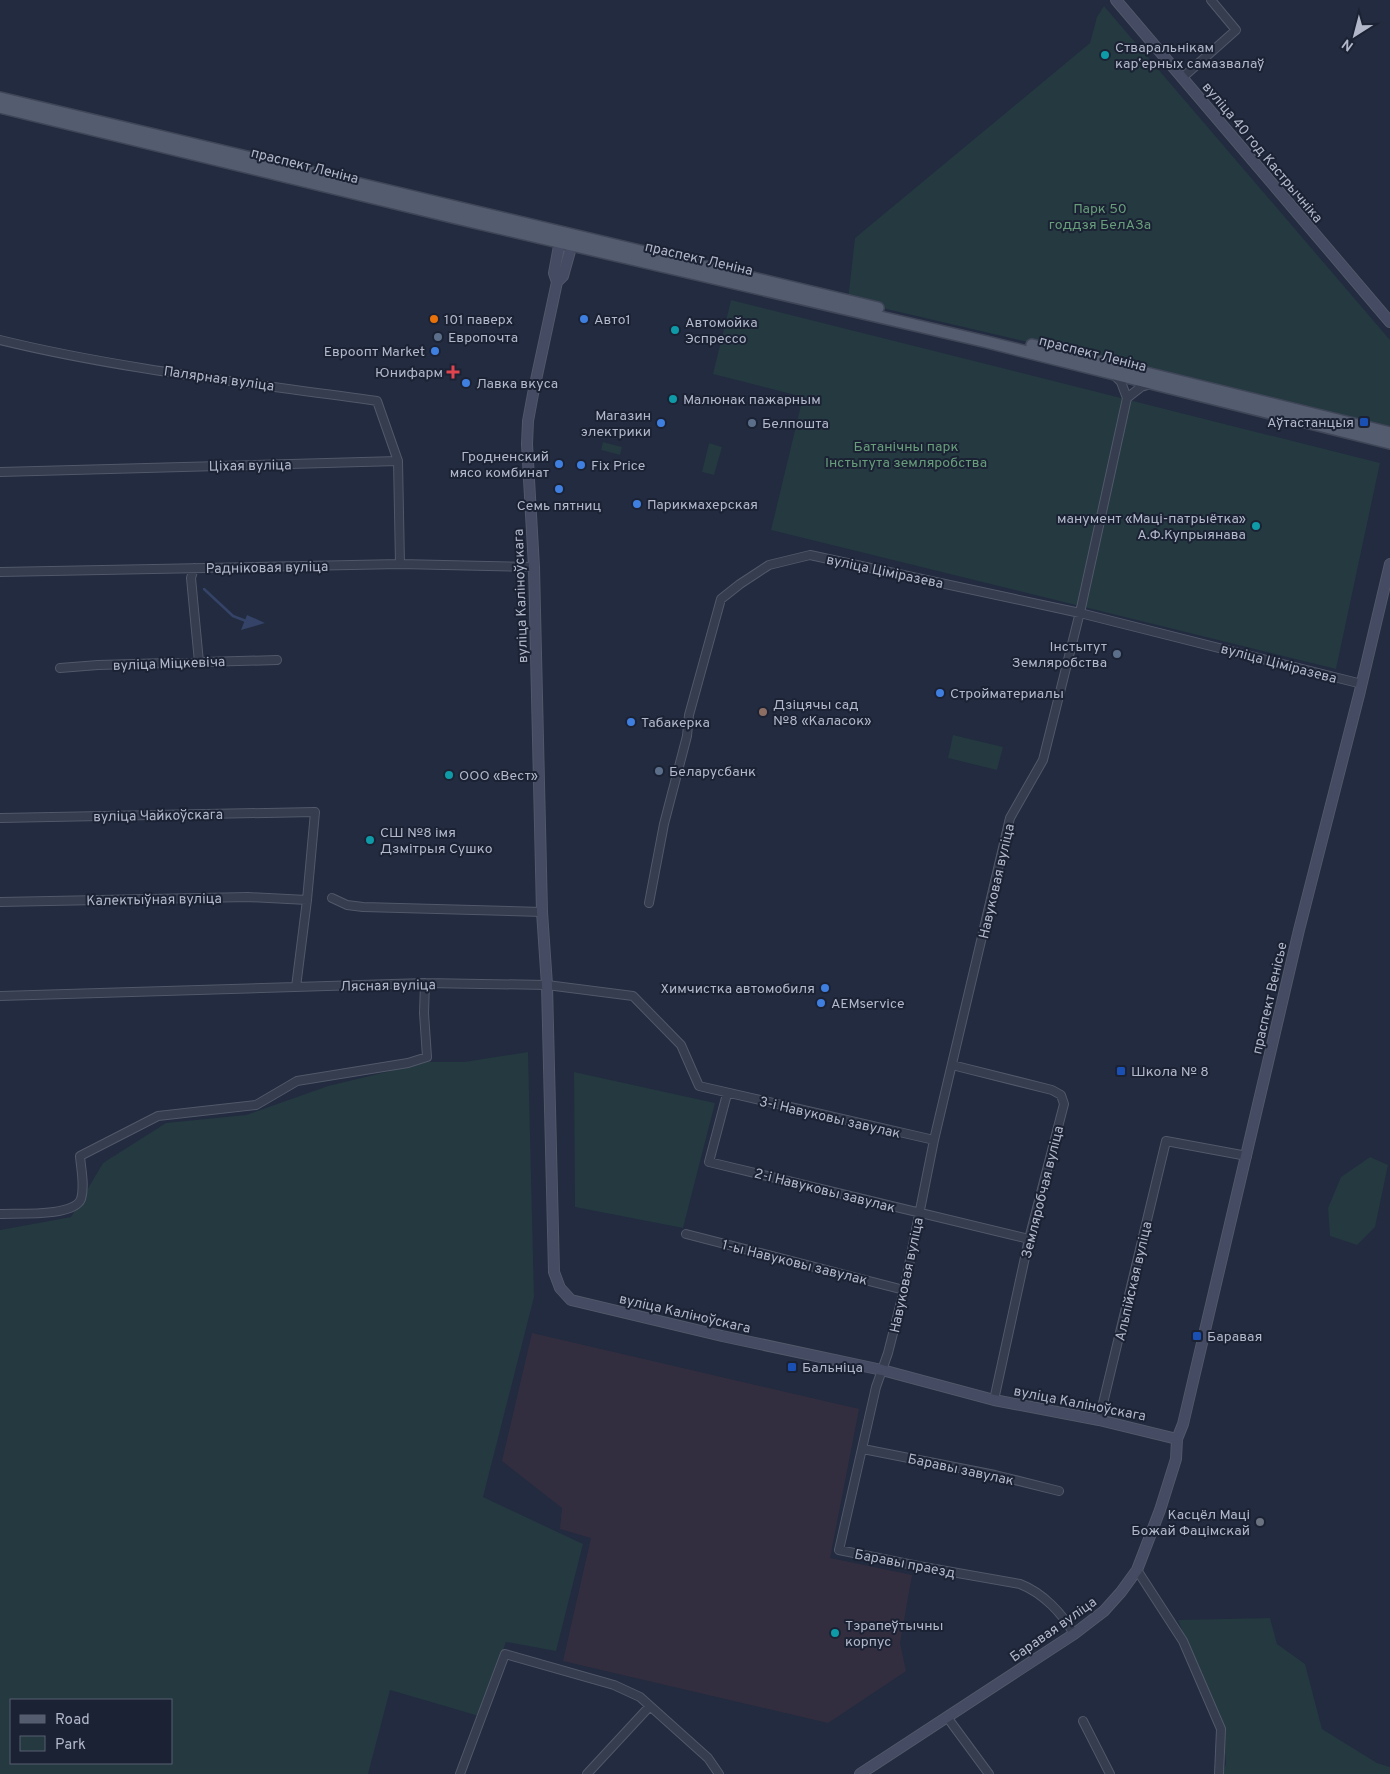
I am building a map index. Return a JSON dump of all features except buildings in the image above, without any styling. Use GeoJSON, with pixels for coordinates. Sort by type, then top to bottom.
{"type":"FeatureCollection","features":[{"type":"Feature","properties":{"kind":"main road","name":"праспект Леніна"},"geometry":{"type":"LineString","coordinates":[[0,98],[1390,443]]}},
{"type":"Feature","properties":{"kind":"main road","name":"праспект Леніна"},"geometry":{"type":"LineString","coordinates":[[0,107],[561,237]]}},
{"type":"Feature","properties":{"kind":"main road","name":"праспект Леніна"},"geometry":{"type":"LineString","coordinates":[[573,240],[780,283],[1390,433]]}},
{"type":"Feature","properties":{"kind":"street","name":"вуліца 40 год Кастрычніка"},"geometry":{"type":"LineString","coordinates":[[1116,0],[1390,322]]}},
{"type":"Feature","properties":{"kind":"street"},"geometry":{"type":"LineString","coordinates":[[1182,78],[1236,30],[1211,0]]}},
{"type":"Feature","properties":{"kind":"street","name":"вуліца Каліноўскага"},"geometry":{"type":"LineString","coordinates":[[561,237],[554,273],[557,282],[540,357],[528,422],[527,444],[534,567],[542,912],[547,985],[554,1272],[560,1288],[571,1300],[722,1336],[882,1370],[994,1400],[1099,1420],[1177,1439]]}},
{"type":"Feature","properties":{"kind":"street","name":"вуліца Каліноўскага"},"geometry":{"type":"LineString","coordinates":[[557,282],[563,276],[573,240]]}},
{"type":"Feature","properties":{"kind":"street","name":"Палярная вуліца"},"geometry":{"type":"LineString","coordinates":[[0,340],[118,364],[377,401],[398,461]]}},
{"type":"Feature","properties":{"kind":"street"},"geometry":{"type":"LineString","coordinates":[[1113,374],[1121,382],[1127,398],[1141,387],[1152,384]]}},
{"type":"Feature","properties":{"kind":"street","name":"Навуковая вуліца"},"geometry":{"type":"LineString","coordinates":[[882,1370],[904,1290],[934,1140],[1010,818],[1043,760],[1080,613],[1127,398]]}},
{"type":"Feature","properties":{"kind":"street"},"geometry":{"type":"LineString","coordinates":[[398,461],[400,564]]}},
{"type":"Feature","properties":{"kind":"street","name":"Ціхая вуліца"},"geometry":{"type":"LineString","coordinates":[[0,472],[398,461]]}},
{"type":"Feature","properties":{"kind":"street","name":"вуліца Ціміразева"},"geometry":{"type":"LineString","coordinates":[[649,903],[664,824],[687,736],[689,715],[721,599],[769,565],[810,555],[1080,613],[1362,684]]}},
{"type":"Feature","properties":{"kind":"street","name":"Радніковая вуліца"},"geometry":{"type":"LineString","coordinates":[[0,572],[400,564],[534,567]]}},
{"type":"Feature","properties":{"kind":"street","name":"праспект Венісье"},"geometry":{"type":"LineString","coordinates":[[1177,1439],[1183,1424],[1299,930],[1362,684],[1390,564]]}},
{"type":"Feature","properties":{"kind":"street"},"geometry":{"type":"LineString","coordinates":[[194,568],[191,578],[199,662]]}},
{"type":"Feature","properties":{"kind":"street","name":"вуліца Міцкевіча"},"geometry":{"type":"LineString","coordinates":[[60,668],[277,660]]}},
{"type":"Feature","properties":{"kind":"street","name":"вуліца Чайкоўскага"},"geometry":{"type":"LineString","coordinates":[[0,818],[315,812],[308,900]]}},
{"type":"Feature","properties":{"kind":"street","name":"Калектыўная вуліца"},"geometry":{"type":"LineString","coordinates":[[0,902],[248,897],[308,900]]}},
{"type":"Feature","properties":{"kind":"street"},"geometry":{"type":"LineString","coordinates":[[332,898],[347,905],[363,907],[542,912]]}},
{"type":"Feature","properties":{"kind":"street"},"geometry":{"type":"LineString","coordinates":[[296,986],[308,900]]}},
{"type":"Feature","properties":{"kind":"street"},"geometry":{"type":"LineString","coordinates":[[0,1214],[56,1212],[75,1207],[82,1196],[80,1156],[158,1116],[256,1105],[297,1081],[408,1063],[427,1057],[424,1013],[425,983]]}},
{"type":"Feature","properties":{"kind":"street","name":"Лясная вуліца"},"geometry":{"type":"LineString","coordinates":[[0,996],[425,983],[547,985],[634,996],[681,1046],[699,1086],[726,1094]]}},
{"type":"Feature","properties":{"kind":"street","name":"Земляробчая вуліца"},"geometry":{"type":"LineString","coordinates":[[952,1065],[1052,1090],[1061,1095],[1064,1104],[1029,1239],[994,1400]]}},
{"type":"Feature","properties":{"kind":"street","name":"3-і Навуковы завулак"},"geometry":{"type":"LineString","coordinates":[[726,1094],[934,1140]]}},
{"type":"Feature","properties":{"kind":"street","name":"2-і Навуковы завулак"},"geometry":{"type":"LineString","coordinates":[[726,1094],[709,1162],[1029,1239]]}},
{"type":"Feature","properties":{"kind":"street","name":"Альпійская вуліца"},"geometry":{"type":"LineString","coordinates":[[1099,1420],[1166,1141],[1247,1156]]}},
{"type":"Feature","properties":{"kind":"street","name":"1-ы Навуковы завулак"},"geometry":{"type":"LineString","coordinates":[[686,1234],[904,1290]]}},
{"type":"Feature","properties":{"kind":"street","name":"Баравы праезд"},"geometry":{"type":"LineString","coordinates":[[882,1370],[876,1387],[839,1550],[1020,1584],[1033,1589],[1065,1617],[1074,1634]]}},
{"type":"Feature","properties":{"kind":"street","name":"Баравая вуліца"},"geometry":{"type":"LineString","coordinates":[[860,1774],[1074,1634],[1104,1611],[1137,1570],[1174,1468],[1177,1439]]}},
{"type":"Feature","properties":{"kind":"street","name":"Баравы завулак"},"geometry":{"type":"LineString","coordinates":[[863,1449],[995,1475],[1059,1491]]}},
{"type":"Feature","properties":{"kind":"street"},"geometry":{"type":"LineString","coordinates":[[1137,1570],[1183,1641],[1221,1729],[1219,1774]]}},
{"type":"Feature","properties":{"kind":"street"},"geometry":{"type":"LineString","coordinates":[[460,1774],[505,1654],[614,1685],[640,1697],[708,1758],[719,1774]]}},
{"type":"Feature","properties":{"kind":"street"},"geometry":{"type":"LineString","coordinates":[[587,1774],[650,1706]]}},
{"type":"Feature","properties":{"kind":"street"},"geometry":{"type":"LineString","coordinates":[[947,1717],[989,1774]]}},
{"type":"Feature","properties":{"kind":"street"},"geometry":{"type":"LineString","coordinates":[[1082,1721],[1110,1774]]}},
{"type":"Feature","properties":{"kind":"shaded area"},"geometry":{"type":"Polygon","coordinates":[[[532,1333],[859,1409],[830,1558],[912,1575],[900,1643],[906,1671],[828,1723],[563,1661],[591,1538],[560,1529],[562,1508],[502,1461],[532,1333]]]}},
{"type":"Feature","properties":{"kind":"green space","name":"Парк 50 годдзя БелАЗа"},"geometry":{"type":"Polygon","coordinates":[[[1104,6],[1390,340],[1390,427],[848,300],[855,238],[1090,43],[1097,17],[1104,6]]]}},
{"type":"Feature","properties":{"kind":"green space","name":"Батанічны парк Інстытута земляробства"},"geometry":{"type":"Polygon","coordinates":[[[731,300],[1380,463],[1336,669],[771,530],[803,397],[713,374],[731,300]]]}},
{"type":"Feature","properties":{"kind":"green space"},"geometry":{"type":"Polygon","coordinates":[[[603,442],[622,447],[620,455],[601,450],[603,442]]]}},
{"type":"Feature","properties":{"kind":"green space"},"geometry":{"type":"Polygon","coordinates":[[[709,443],[722,447],[714,475],[702,472],[709,443]]]}},
{"type":"Feature","properties":{"kind":"green space"},"geometry":{"type":"Polygon","coordinates":[[[953,735],[1003,747],[997,770],[948,758],[953,735]]]}},
{"type":"Feature","properties":{"kind":"green space"},"geometry":{"type":"Polygon","coordinates":[[[528,1052],[534,1297],[483,1497],[583,1544],[556,1651],[506,1642],[479,1716],[390,1690],[368,1774],[0,1774],[0,1230],[71,1217],[103,1163],[166,1123],[246,1115],[328,1086],[428,1062],[464,1062],[528,1052]]]}},
{"type":"Feature","properties":{"kind":"green space"},"geometry":{"type":"Polygon","coordinates":[[[574,1072],[715,1103],[683,1228],[575,1207],[574,1072]]]}},
{"type":"Feature","properties":{"kind":"green space"},"geometry":{"type":"Polygon","coordinates":[[[1370,1157],[1388,1165],[1375,1227],[1357,1245],[1330,1236],[1328,1208],[1341,1177],[1370,1157]]]}},
{"type":"Feature","properties":{"kind":"green space"},"geometry":{"type":"Polygon","coordinates":[[[1270,1618],[1277,1644],[1305,1664],[1322,1729],[1377,1763],[1390,1767],[1390,1774],[1222,1774],[1226,1764],[1223,1732],[1178,1620],[1270,1618]]]}},
{"type":"Feature","properties":{"kind":"water"},"geometry":{"type":"Polygon","coordinates":[[[247,615],[265,623],[241,630],[247,615]]]}},
{"type":"Feature","properties":{"kind":"waterway"},"geometry":{"type":"LineString","coordinates":[[204,589],[233,616],[246,621]]}},
{"type":"Feature","properties":{"kind":"place","name":"Стваральнікам карʼерных самазвалаў"},"geometry":{"type":"Point","coordinates":[1105,55]}},
{"type":"Feature","properties":{"kind":"place","name":"101 паверх"},"geometry":{"type":"Point","coordinates":[434,319]}},
{"type":"Feature","properties":{"kind":"place","name":"Авто1"},"geometry":{"type":"Point","coordinates":[584,319]}},
{"type":"Feature","properties":{"kind":"place","name":"Автомойка Эспрессо"},"geometry":{"type":"Point","coordinates":[675,330]}},
{"type":"Feature","properties":{"kind":"place","name":"Европочта"},"geometry":{"type":"Point","coordinates":[438,337]}},
{"type":"Feature","properties":{"kind":"place","name":"Евроопт Market"},"geometry":{"type":"Point","coordinates":[435,351]}},
{"type":"Feature","properties":{"kind":"place","name":"Юнифарм"},"geometry":{"type":"Point","coordinates":[453,372]}},
{"type":"Feature","properties":{"kind":"place","name":"Лавка вкуса"},"geometry":{"type":"Point","coordinates":[466,383]}},
{"type":"Feature","properties":{"kind":"place","name":"Малюнак пажарным"},"geometry":{"type":"Point","coordinates":[673,399]}},
{"type":"Feature","properties":{"kind":"place","name":"Аўтастанцыя"},"geometry":{"type":"Point","coordinates":[1364,422]}},
{"type":"Feature","properties":{"kind":"place","name":"Магазин электрики"},"geometry":{"type":"Point","coordinates":[661,423]}},
{"type":"Feature","properties":{"kind":"place","name":"Белпошта"},"geometry":{"type":"Point","coordinates":[752,423]}},
{"type":"Feature","properties":{"kind":"place","name":"Гродненский мясо комбинат"},"geometry":{"type":"Point","coordinates":[559,464]}},
{"type":"Feature","properties":{"kind":"place","name":"Fix Price"},"geometry":{"type":"Point","coordinates":[581,465]}},
{"type":"Feature","properties":{"kind":"place","name":"Семь пятниц"},"geometry":{"type":"Point","coordinates":[559,489]}},
{"type":"Feature","properties":{"kind":"place","name":"Парикмахерская"},"geometry":{"type":"Point","coordinates":[637,504]}},
{"type":"Feature","properties":{"kind":"place","name":"манумент «Маці-патрыётка» А.Ф.Купрыянава"},"geometry":{"type":"Point","coordinates":[1256,526]}},
{"type":"Feature","properties":{"kind":"place","name":"Інстытут Земляробства"},"geometry":{"type":"Point","coordinates":[1117,654]}},
{"type":"Feature","properties":{"kind":"place","name":"Стройматериалы"},"geometry":{"type":"Point","coordinates":[940,693]}},
{"type":"Feature","properties":{"kind":"place","name":"Дзіцячы сад №8 «Каласок»"},"geometry":{"type":"Point","coordinates":[763,712]}},
{"type":"Feature","properties":{"kind":"place","name":"Табакерка"},"geometry":{"type":"Point","coordinates":[631,722]}},
{"type":"Feature","properties":{"kind":"place","name":"Беларусбанк"},"geometry":{"type":"Point","coordinates":[659,771]}},
{"type":"Feature","properties":{"kind":"place","name":"ООО «Вест»"},"geometry":{"type":"Point","coordinates":[449,775]}},
{"type":"Feature","properties":{"kind":"place","name":"СШ №8 імя Дзмітрыя Сушко"},"geometry":{"type":"Point","coordinates":[370,840]}},
{"type":"Feature","properties":{"kind":"place","name":"Химчистка автомобиля"},"geometry":{"type":"Point","coordinates":[825,988]}},
{"type":"Feature","properties":{"kind":"place","name":"AEMservice"},"geometry":{"type":"Point","coordinates":[821,1003]}},
{"type":"Feature","properties":{"kind":"place","name":"Школа № 8"},"geometry":{"type":"Point","coordinates":[1121,1071]}},
{"type":"Feature","properties":{"kind":"place","name":"Баравая"},"geometry":{"type":"Point","coordinates":[1197,1336]}},
{"type":"Feature","properties":{"kind":"place","name":"Бальніца"},"geometry":{"type":"Point","coordinates":[792,1367]}},
{"type":"Feature","properties":{"kind":"place","name":"Касцёл Маці Божай Фацімскай"},"geometry":{"type":"Point","coordinates":[1260,1522]}},
{"type":"Feature","properties":{"kind":"place","name":"Тэрапеўтычны корпус"},"geometry":{"type":"Point","coordinates":[835,1633]}}]}
